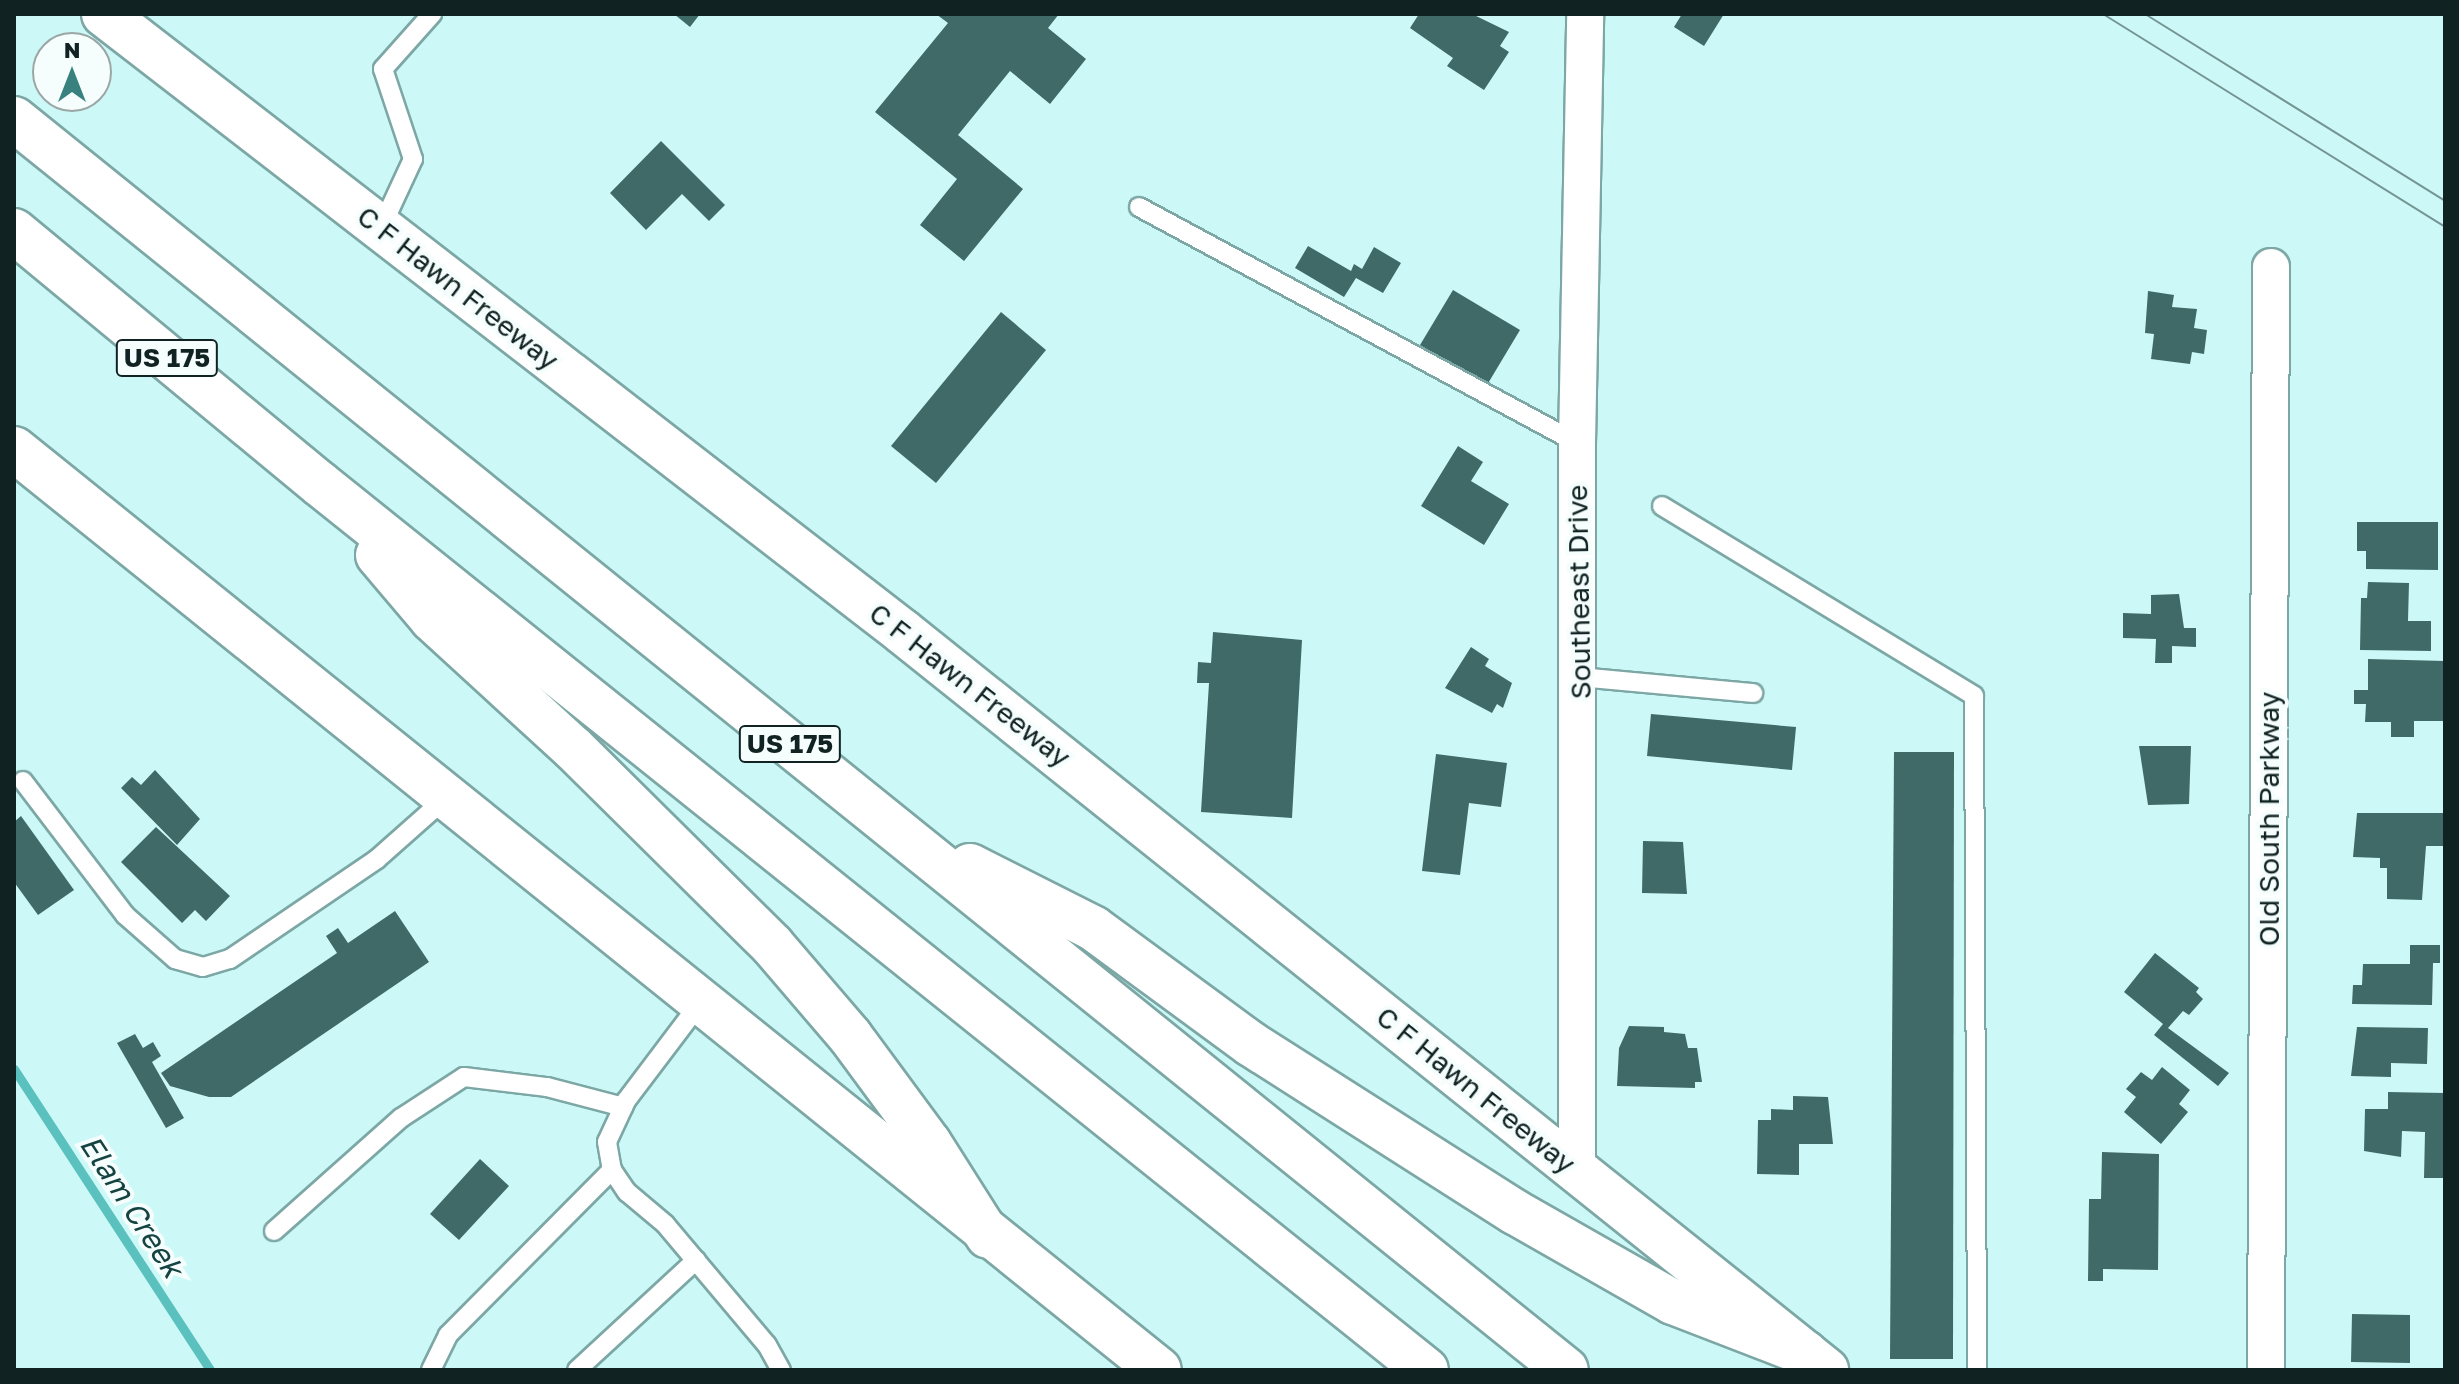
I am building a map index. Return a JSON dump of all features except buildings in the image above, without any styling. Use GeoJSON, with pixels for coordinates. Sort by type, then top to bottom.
{"type":"FeatureCollection","features":[{"type":"Feature","properties":{"kind":"main road","name":"C F Hawn Freeway"},"geometry":{"type":"LineString","coordinates":[[104,14],[903,632],[1815,1362]]}},
{"type":"Feature","properties":{"kind":"main road","name":"US 175"},"geometry":{"type":"LineString","coordinates":[[14,119],[1566,1370]]}},
{"type":"Feature","properties":{"kind":"main road","name":"US 175"},"geometry":{"type":"LineString","coordinates":[[14,231],[320,484],[1426,1370]]}},
{"type":"Feature","properties":{"kind":"main road"},"geometry":{"type":"LineString","coordinates":[[14,449],[988,1236],[1159,1370]]}},
{"type":"Feature","properties":{"kind":"main road"},"geometry":{"type":"LineString","coordinates":[[320,484],[432,619],[573,748],[772,945],[850,1036],[929,1143],[988,1236]]}},
{"type":"Feature","properties":{"kind":"main road"},"geometry":{"type":"LineString","coordinates":[[895,829],[1093,928],[1251,1044],[1515,1212],[1673,1302],[1815,1362]]}},
{"type":"Feature","properties":{"kind":"street","name":"Southeast Drive"},"geometry":{"type":"LineString","coordinates":[[1577,1171],[1580,677],[1577,443],[1585,14]]}},
{"type":"Feature","properties":{"kind":"street","name":"Old South Parkway"},"geometry":{"type":"LineString","coordinates":[[2266,1370],[2271,267]]}},
{"type":"Feature","properties":{"kind":"lane"},"geometry":{"type":"LineString","coordinates":[[381,228],[413,159],[383,69],[432,14]]}},
{"type":"Feature","properties":{"kind":"lane"},"geometry":{"type":"LineString","coordinates":[[1139,207],[1577,443]]}},
{"type":"Feature","properties":{"kind":"lane"},"geometry":{"type":"LineString","coordinates":[[1662,506],[1974,696],[1977,1370]]}},
{"type":"Feature","properties":{"kind":"lane"},"geometry":{"type":"LineString","coordinates":[[1580,677],[1753,693]]}},
{"type":"Feature","properties":{"kind":"lane"},"geometry":{"type":"LineString","coordinates":[[23,781],[125,915],[175,959],[203,967],[230,959],[377,859],[446,798]]}},
{"type":"Feature","properties":{"kind":"lane"},"geometry":{"type":"LineString","coordinates":[[700,1003],[623,1107],[607,1142],[612,1170],[696,1260],[767,1345],[781,1370]]}},
{"type":"Feature","properties":{"kind":"lane"},"geometry":{"type":"LineString","coordinates":[[274,1231],[401,1118],[464,1077],[547,1087],[623,1107]]}},
{"type":"Feature","properties":{"kind":"lane"},"geometry":{"type":"LineString","coordinates":[[431,1370],[448,1335],[612,1170]]}},
{"type":"Feature","properties":{"kind":"lane"},"geometry":{"type":"LineString","coordinates":[[577,1370],[696,1260]]}},
{"type":"Feature","properties":{"kind":"waterway","name":"Elam Creek"},"geometry":{"type":"LineString","coordinates":[[14,1069],[210,1370]]}},
{"type":"Feature","properties":{"kind":"tram line"},"geometry":{"type":"LineString","coordinates":[[2103,14],[2445,227]]}},
{"type":"Feature","properties":{"kind":"tram line"},"geometry":{"type":"LineString","coordinates":[[2145,14],[2445,201]]}}]}
